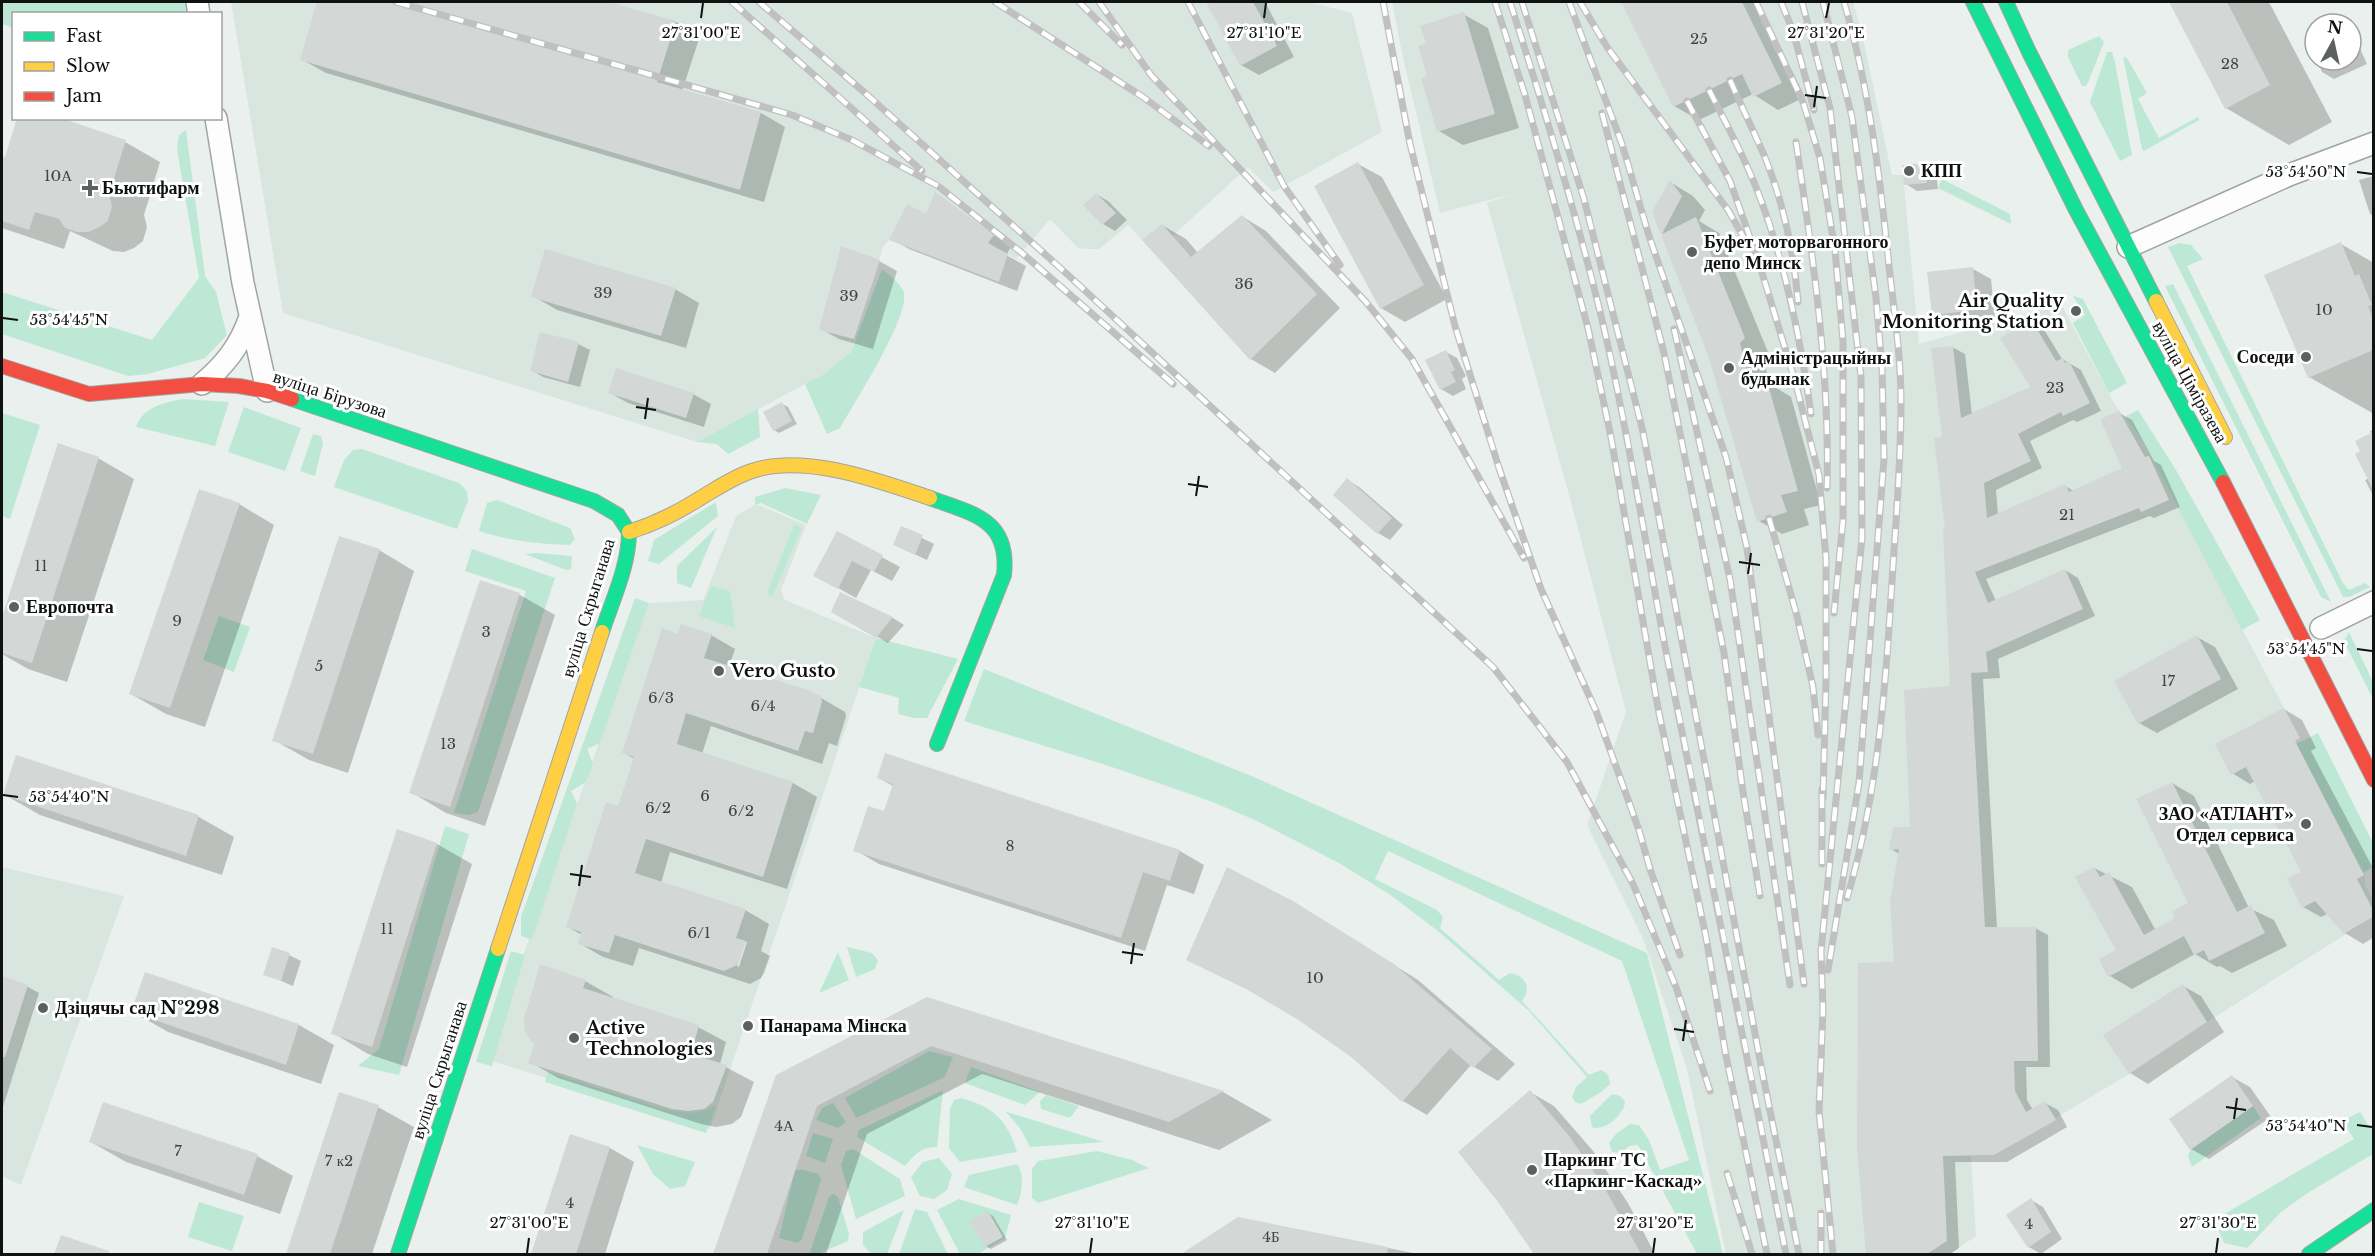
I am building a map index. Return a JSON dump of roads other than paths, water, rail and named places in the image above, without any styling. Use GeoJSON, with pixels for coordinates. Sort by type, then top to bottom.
{"type":"FeatureCollection","features":[{"type":"Feature","properties":{"kind":"street","name":"вуліца Ціміразева"},"geometry":{"type":"LineString","coordinates":[[1972,2],[2076,210],[2205,446],[2373,780]]}},
{"type":"Feature","properties":{"kind":"street","name":"вуліца Ціміразева"},"geometry":{"type":"LineString","coordinates":[[2007,2],[2029,52],[2230,449]]}},
{"type":"Feature","properties":{"kind":"street"},"geometry":{"type":"LineString","coordinates":[[216,120],[250,317],[267,392]]}},
{"type":"Feature","properties":{"kind":"street"},"geometry":{"type":"LineString","coordinates":[[2128,247],[2289,175],[2373,143]]}},
{"type":"Feature","properties":{"kind":"street"},"geometry":{"type":"LineString","coordinates":[[202,384],[230,357],[250,317]]}},
{"type":"Feature","properties":{"kind":"street","name":"вуліца Бірузова"},"geometry":{"type":"LineString","coordinates":[[2,366],[89,394],[202,384],[239,386],[267,392],[594,501],[618,515],[629,532]]}},
{"type":"Feature","properties":{"kind":"street","name":"вуліца Скрыганава"},"geometry":{"type":"LineString","coordinates":[[399,1254],[624,564],[629,532],[661,522],[720,486],[769,465],[794,465],[846,473],[979,517],[994,527],[1003,539],[1006,553],[1004,575],[937,744]]}},
{"type":"Feature","properties":{"kind":"street"},"geometry":{"type":"LineString","coordinates":[[2321,628],[2373,602]]}},
{"type":"Feature","properties":{"kind":"street"},"geometry":{"type":"LineString","coordinates":[[2309,1254],[2373,1210]]}},
{"type":"Feature","properties":{"kind":"railway"},"geometry":{"type":"LineString","coordinates":[[396,2],[792,115],[852,140],[938,186],[1022,253],[1173,384]]}},
{"type":"Feature","properties":{"kind":"railway"},"geometry":{"type":"LineString","coordinates":[[732,2],[922,171]]}},
{"type":"Feature","properties":{"kind":"railway"},"geometry":{"type":"LineString","coordinates":[[759,2],[864,92],[1067,274],[1493,667],[1567,762],[1633,884],[1676,987],[1710,1091]]}},
{"type":"Feature","properties":{"kind":"railway"},"geometry":{"type":"LineString","coordinates":[[995,2],[1143,97],[1209,146]]}},
{"type":"Feature","properties":{"kind":"railway"},"geometry":{"type":"LineString","coordinates":[[1079,2],[1122,45]]}},
{"type":"Feature","properties":{"kind":"railway"},"geometry":{"type":"LineString","coordinates":[[1099,2],[1151,75],[1366,302],[1412,359],[1524,558]]}},
{"type":"Feature","properties":{"kind":"railway"},"geometry":{"type":"LineString","coordinates":[[1188,2],[1284,186],[1340,265]]}},
{"type":"Feature","properties":{"kind":"railway"},"geometry":{"type":"LineString","coordinates":[[1383,2],[1410,144],[1455,326],[1499,468],[1541,589],[1596,711],[1639,830],[1680,955]]}},
{"type":"Feature","properties":{"kind":"railway"},"geometry":{"type":"LineString","coordinates":[[1495,2],[1525,95],[1588,328],[1611,437],[1658,708],[1706,937],[1726,1056],[1767,1254]]}},
{"type":"Feature","properties":{"kind":"railway"},"geometry":{"type":"LineString","coordinates":[[1510,2],[1571,202],[1613,367],[1670,672],[1786,1254]]}},
{"type":"Feature","properties":{"kind":"railway"},"geometry":{"type":"LineString","coordinates":[[1522,2],[1584,199],[1643,432],[1762,1071],[1799,1254]]}},
{"type":"Feature","properties":{"kind":"railway"},"geometry":{"type":"LineString","coordinates":[[1569,2],[1622,144],[1649,236],[1726,457],[1747,548],[1804,984]]}},
{"type":"Feature","properties":{"kind":"railway"},"geometry":{"type":"LineString","coordinates":[[1580,2],[1607,47],[1728,210],[1744,238]]}},
{"type":"Feature","properties":{"kind":"railway"},"geometry":{"type":"LineString","coordinates":[[1756,2],[1803,102],[1820,158],[1835,250],[1843,341],[1843,520],[1834,613]]}},
{"type":"Feature","properties":{"kind":"railway"},"geometry":{"type":"LineString","coordinates":[[1781,2],[1793,31],[1814,110]]}},
{"type":"Feature","properties":{"kind":"railway"},"geometry":{"type":"LineString","coordinates":[[1802,2],[1830,108],[1861,377],[1862,538],[1821,951],[1823,1010],[1819,1111],[1833,1254]]}},
{"type":"Feature","properties":{"kind":"railway"},"geometry":{"type":"LineString","coordinates":[[1823,2],[1852,117],[1876,298],[1882,367],[1884,459],[1859,783],[1828,970]]}},
{"type":"Feature","properties":{"kind":"railway"},"geometry":{"type":"LineString","coordinates":[[1844,2],[1867,99],[1877,166],[1897,334],[1901,402],[1889,635],[1878,749],[1865,824],[1847,898]]}},
{"type":"Feature","properties":{"kind":"railway"},"geometry":{"type":"LineString","coordinates":[[1730,80],[1777,190],[1794,265],[1798,302]]}},
{"type":"Feature","properties":{"kind":"railway"},"geometry":{"type":"LineString","coordinates":[[1709,90],[1750,174],[1771,229],[1792,307],[1811,414]]}},
{"type":"Feature","properties":{"kind":"railway"},"geometry":{"type":"LineString","coordinates":[[1687,101],[1730,181],[1760,266],[1795,381],[1819,475],[1826,559],[1823,798]]}},
{"type":"Feature","properties":{"kind":"railway"},"geometry":{"type":"LineString","coordinates":[[1602,113],[1664,353],[1724,653],[1760,896]]}},
{"type":"Feature","properties":{"kind":"railway"},"geometry":{"type":"LineString","coordinates":[[1796,142],[1814,271],[1823,358],[1827,488]]}},
{"type":"Feature","properties":{"kind":"railway"},"geometry":{"type":"LineString","coordinates":[[1674,329],[1730,579],[1790,985]]}},
{"type":"Feature","properties":{"kind":"railway"},"geometry":{"type":"LineString","coordinates":[[1769,518],[1797,616],[1813,687],[1818,735]]}},
{"type":"Feature","properties":{"kind":"railway"},"geometry":{"type":"LineString","coordinates":[[1822,789],[1822,864]]}},
{"type":"Feature","properties":{"kind":"railway"},"geometry":{"type":"LineString","coordinates":[[1727,1173],[1752,1254]]}},
{"type":"Feature","properties":{"kind":"railway"},"geometry":{"type":"LineString","coordinates":[[1821,1213],[1821,1254]]}},
{"type":"Feature","properties":{"kind":"place","name":"КПП"},"geometry":{"type":"Point","coordinates":[1909,171]}},
{"type":"Feature","properties":{"kind":"place","name":"Бьютифарм"},"geometry":{"type":"Point","coordinates":[90,188]}},
{"type":"Feature","properties":{"kind":"place","name":"Буфет моторвагонного депо Минск"},"geometry":{"type":"Point","coordinates":[1692,252]}},
{"type":"Feature","properties":{"kind":"place","name":"Air Quality Monitoring Station"},"geometry":{"type":"Point","coordinates":[2076,311]}},
{"type":"Feature","properties":{"kind":"place","name":"Соседи"},"geometry":{"type":"Point","coordinates":[2306,357]}},
{"type":"Feature","properties":{"kind":"place","name":"Адміністрацыйны будынак"},"geometry":{"type":"Point","coordinates":[1729,368]}},
{"type":"Feature","properties":{"kind":"place","name":"Европочта"},"geometry":{"type":"Point","coordinates":[14,607]}},
{"type":"Feature","properties":{"kind":"place","name":"Vero Gusto"},"geometry":{"type":"Point","coordinates":[719,671]}},
{"type":"Feature","properties":{"kind":"place","name":"ЗАО «АТЛАНТ» Отдел сервиса"},"geometry":{"type":"Point","coordinates":[2306,824]}},
{"type":"Feature","properties":{"kind":"place","name":"Дзіцячы сад №298"},"geometry":{"type":"Point","coordinates":[43,1008]}},
{"type":"Feature","properties":{"kind":"place","name":"Панарама Мінска"},"geometry":{"type":"Point","coordinates":[748,1026]}},
{"type":"Feature","properties":{"kind":"place","name":"Active Technologies"},"geometry":{"type":"Point","coordinates":[574,1038]}},
{"type":"Feature","properties":{"kind":"place","name":"Паркинг ТС «Паркинг-Каскад»"},"geometry":{"type":"Point","coordinates":[1532,1170]}}]}
